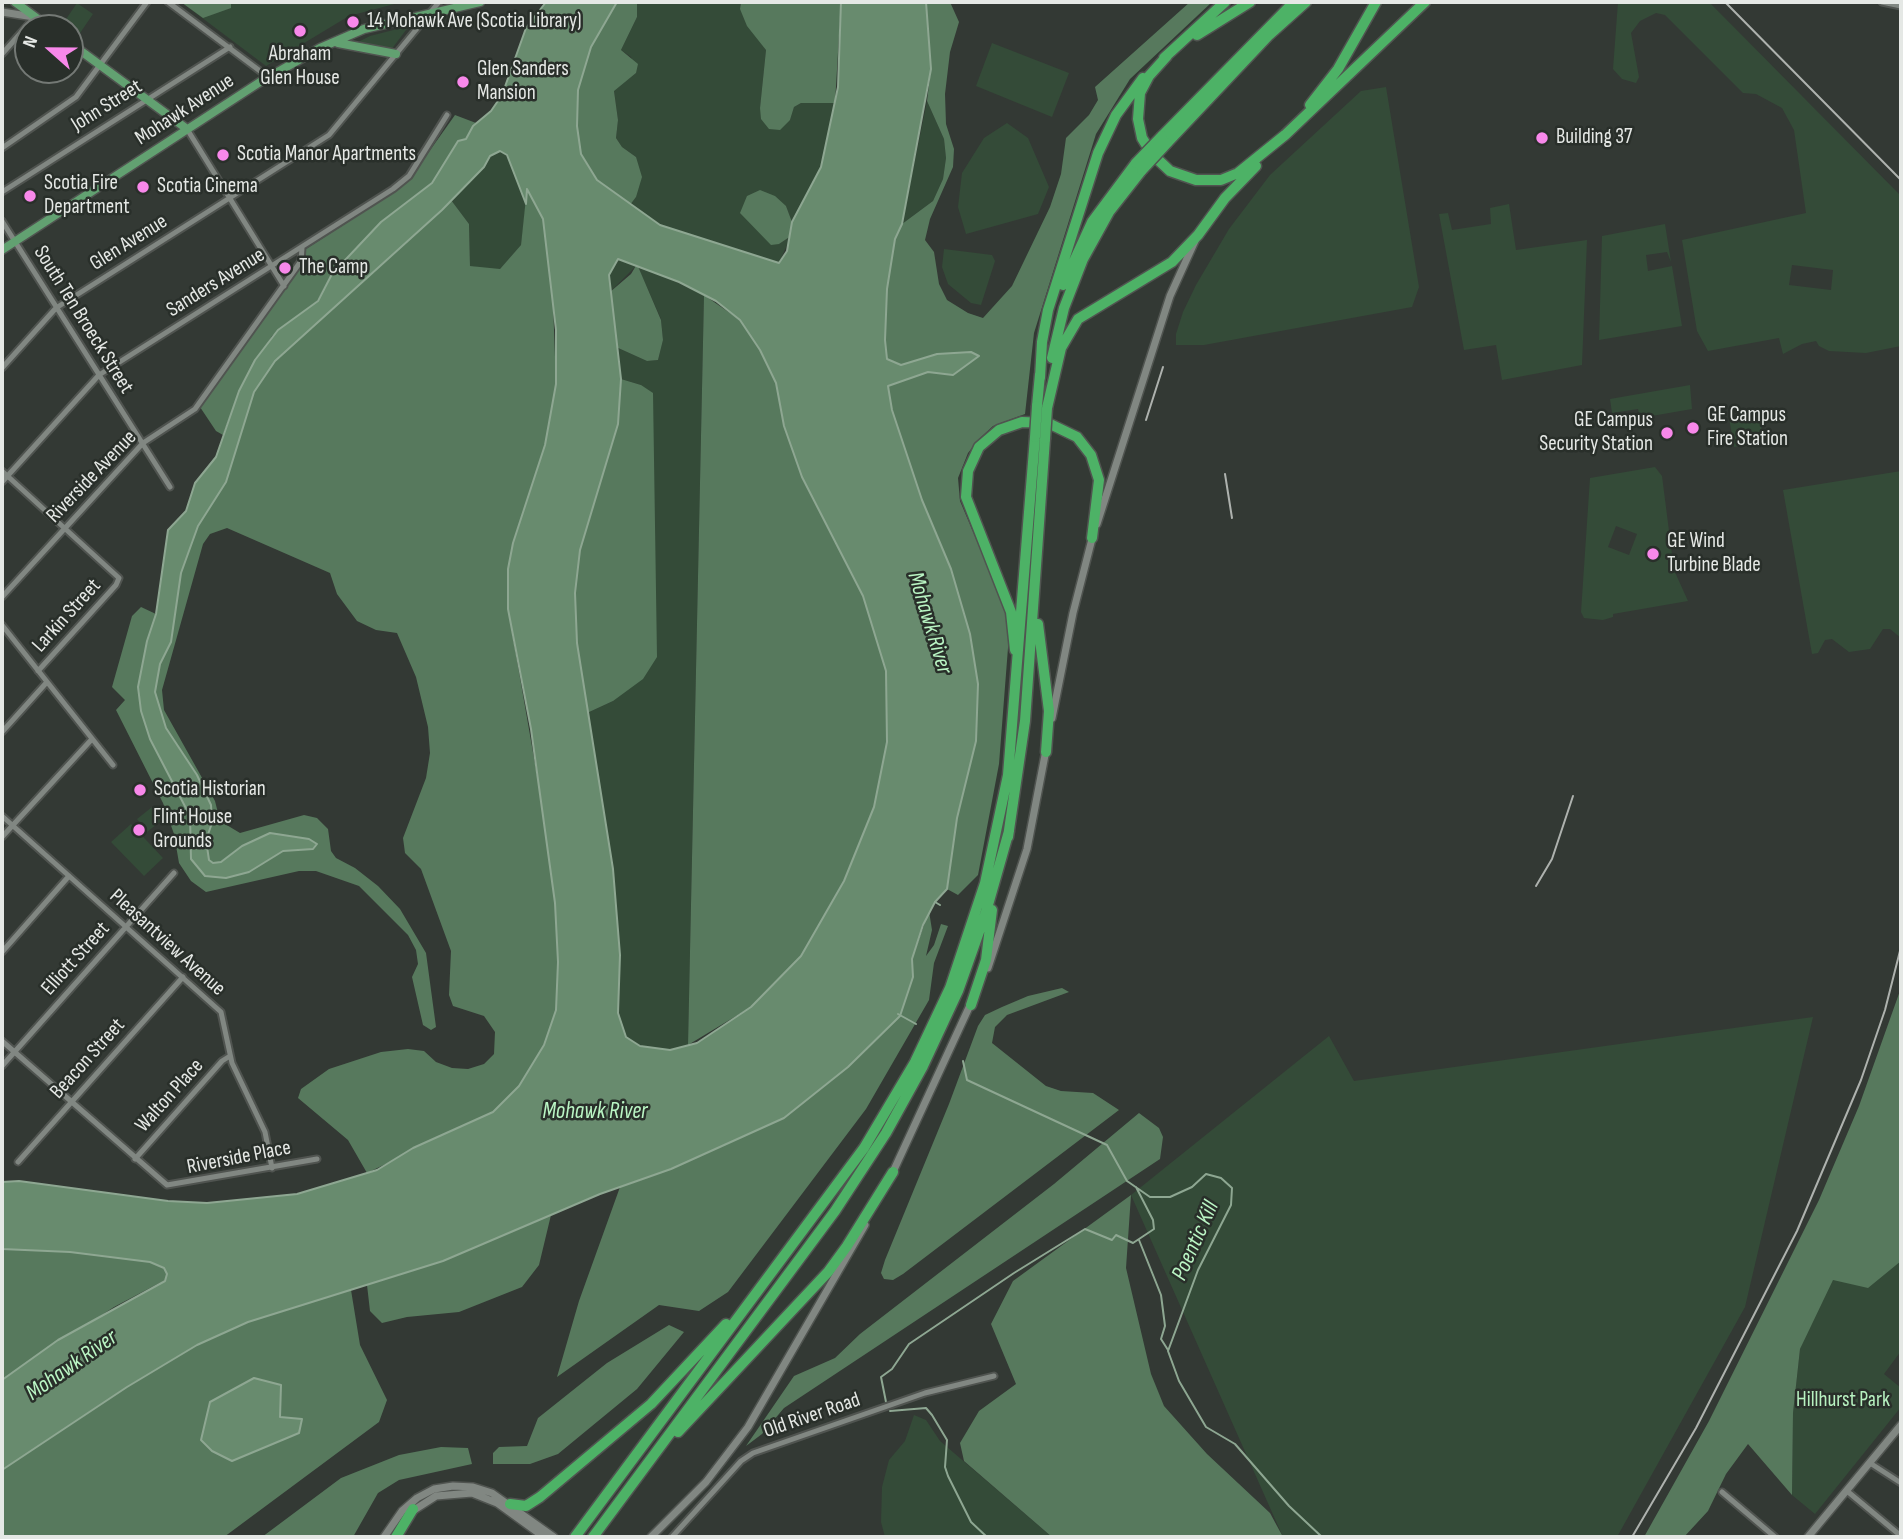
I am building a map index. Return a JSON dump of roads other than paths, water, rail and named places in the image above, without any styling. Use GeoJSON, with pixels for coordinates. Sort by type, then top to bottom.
{"type":"FeatureCollection","features":[{"type":"Feature","properties":{"kind":"highway"},"geometry":{"type":"LineString","coordinates":[[576,1535],[877,1128],[903,1086],[939,1014],[969,936],[989,870],[1004,802],[1015,720],[1040,438],[1042,342],[1048,310],[1098,153],[1116,115],[1132,91],[1225,2]]}},
{"type":"Feature","properties":{"kind":"highway"},"geometry":{"type":"LineString","coordinates":[[1250,2],[1171,52],[1144,84],[1138,102],[1138,119],[1146,146],[1170,171],[1196,180],[1221,180],[1238,173],[1287,132],[1338,69],[1376,2]]}},
{"type":"Feature","properties":{"kind":"highway"},"geometry":{"type":"LineString","coordinates":[[1040,378],[1051,323],[1071,264],[1092,222],[1139,167],[1294,2]]}},
{"type":"Feature","properties":{"kind":"highway"},"geometry":{"type":"LineString","coordinates":[[1279,20],[1306,2]]}},
{"type":"Feature","properties":{"kind":"highway"},"geometry":{"type":"LineString","coordinates":[[1042,407],[1061,348],[1078,319],[1172,262],[1198,235],[1224,198],[1287,132],[1424,2]]}},
{"type":"Feature","properties":{"kind":"highway"},"geometry":{"type":"LineString","coordinates":[[1042,407],[1055,343],[1072,284],[1100,227],[1139,167]]}},
{"type":"Feature","properties":{"kind":"highway"},"geometry":{"type":"LineString","coordinates":[[1015,720],[1013,621],[966,497],[968,471],[979,447],[999,430],[1022,422],[1048,423],[1077,437],[1091,455],[1099,480],[1093,538]]}},
{"type":"Feature","properties":{"kind":"highway"},"geometry":{"type":"LineString","coordinates":[[1040,438],[1038,635],[1049,711],[1046,752]]}},
{"type":"Feature","properties":{"kind":"highway"},"geometry":{"type":"LineString","coordinates":[[971,1005],[986,960],[1025,721],[1038,543]]}},
{"type":"Feature","properties":{"kind":"highway"},"geometry":{"type":"LineString","coordinates":[[593,1537],[835,1211],[898,1112],[958,991],[984,921],[1009,831]]}},
{"type":"Feature","properties":{"kind":"highway"},"geometry":{"type":"LineString","coordinates":[[623,1497],[682,1427],[828,1272],[848,1246],[893,1172]]}},
{"type":"Feature","properties":{"kind":"highway"},"geometry":{"type":"LineString","coordinates":[[510,1504],[522,1507],[536,1501],[643,1411],[690,1364],[781,1260]]}},
{"type":"Feature","properties":{"kind":"highway"},"geometry":{"type":"LineString","coordinates":[[393,1537],[413,1509]]}},
{"type":"Feature","properties":{"kind":"main road"},"geometry":{"type":"LineString","coordinates":[[15,2],[31,14]]}},
{"type":"Feature","properties":{"kind":"main road","name":"Mohawk Avenue"},"geometry":{"type":"LineString","coordinates":[[2,250],[268,77],[332,43],[365,29],[480,2]]}},
{"type":"Feature","properties":{"kind":"main road"},"geometry":{"type":"LineString","coordinates":[[332,43],[348,43],[396,54]]}},
{"type":"Feature","properties":{"kind":"main road"},"geometry":{"type":"LineString","coordinates":[[84,53],[187,130]]}},
{"type":"Feature","properties":{"kind":"main road"},"geometry":{"type":"LineString","coordinates":[[651,1537],[706,1482],[748,1427],[893,1172],[993,955],[1017,884],[1073,613],[1093,538],[1170,296],[1198,235]]}},
{"type":"Feature","properties":{"kind":"main road"},"geometry":{"type":"LineString","coordinates":[[1808,1537],[1901,1424]]}},
{"type":"Feature","properties":{"kind":"main road"},"geometry":{"type":"LineString","coordinates":[[384,1537],[409,1504],[425,1493],[444,1487],[473,1487],[510,1504],[554,1537]]}},
{"type":"Feature","properties":{"kind":"main road"},"geometry":{"type":"LineString","coordinates":[[413,1509],[436,1496],[472,1493],[497,1503],[544,1537]]}},
{"type":"Feature","properties":{"kind":"street"},"geometry":{"type":"LineString","coordinates":[[2,148],[76,97],[147,2]]}},
{"type":"Feature","properties":{"kind":"street"},"geometry":{"type":"LineString","coordinates":[[168,2],[268,77]]}},
{"type":"Feature","properties":{"kind":"street","name":"Glen Avenue"},"geometry":{"type":"LineString","coordinates":[[2,368],[56,308],[329,135],[439,2]]}},
{"type":"Feature","properties":{"kind":"street"},"geometry":{"type":"LineString","coordinates":[[1882,2],[1901,6]]}},
{"type":"Feature","properties":{"kind":"street"},"geometry":{"type":"LineString","coordinates":[[2,54],[14,41]]}},
{"type":"Feature","properties":{"kind":"street","name":"John Street"},"geometry":{"type":"LineString","coordinates":[[2,192],[230,47]]}},
{"type":"Feature","properties":{"kind":"street","name":"Sanders Avenue"},"geometry":{"type":"LineString","coordinates":[[2,482],[99,375],[302,248],[409,176],[447,115]]}},
{"type":"Feature","properties":{"kind":"street"},"geometry":{"type":"LineString","coordinates":[[187,130],[284,286]]}},
{"type":"Feature","properties":{"kind":"street","name":"South Ten Broeck Street"},"geometry":{"type":"LineString","coordinates":[[2,221],[170,487]]}},
{"type":"Feature","properties":{"kind":"street","name":"Riverside Avenue"},"geometry":{"type":"LineString","coordinates":[[2,597],[143,443],[195,409],[301,261],[302,248]]}},
{"type":"Feature","properties":{"kind":"street"},"geometry":{"type":"LineString","coordinates":[[2,471],[65,528]]}},
{"type":"Feature","properties":{"kind":"street","name":"Larkin Street"},"geometry":{"type":"LineString","coordinates":[[38,671],[119,580],[117,575],[65,528]]}},
{"type":"Feature","properties":{"kind":"street"},"geometry":{"type":"LineString","coordinates":[[2,625],[7,636],[113,765]]}},
{"type":"Feature","properties":{"kind":"street"},"geometry":{"type":"LineString","coordinates":[[2,732],[47,682]]}},
{"type":"Feature","properties":{"kind":"street"},"geometry":{"type":"LineString","coordinates":[[2,837],[92,738]]}},
{"type":"Feature","properties":{"kind":"street","name":"Pleasantview Avenue"},"geometry":{"type":"LineString","coordinates":[[2,816],[220,1013],[230,1056],[265,1132],[272,1168]]}},
{"type":"Feature","properties":{"kind":"street","name":"Elliott Street"},"geometry":{"type":"LineString","coordinates":[[2,1066],[174,873]]}},
{"type":"Feature","properties":{"kind":"street"},"geometry":{"type":"LineString","coordinates":[[2,952],[69,876]]}},
{"type":"Feature","properties":{"kind":"street","name":"Beacon Street"},"geometry":{"type":"LineString","coordinates":[[18,1162],[183,977]]}},
{"type":"Feature","properties":{"kind":"street"},"geometry":{"type":"LineString","coordinates":[[2,1041],[135,1159]]}},
{"type":"Feature","properties":{"kind":"street","name":"Walton Place"},"geometry":{"type":"LineString","coordinates":[[135,1159],[222,1061],[230,1056]]}},
{"type":"Feature","properties":{"kind":"street","name":"Riverside Place"},"geometry":{"type":"LineString","coordinates":[[135,1159],[167,1185],[317,1159]]}},
{"type":"Feature","properties":{"kind":"street","name":"Old River Road"},"geometry":{"type":"LineString","coordinates":[[672,1537],[741,1461],[754,1453],[925,1393],[994,1376]]}},
{"type":"Feature","properties":{"kind":"street"},"geometry":{"type":"LineString","coordinates":[[1870,1464],[1901,1483]]}},
{"type":"Feature","properties":{"kind":"street"},"geometry":{"type":"LineString","coordinates":[[1847,1491],[1901,1536]]}},
{"type":"Feature","properties":{"kind":"street"},"geometry":{"type":"LineString","coordinates":[[1722,1492],[1775,1537]]}},
{"type":"Feature","properties":{"kind":"water","name":"Mohawk River"},"geometry":{"type":"Polygon","coordinates":[[[546,2],[617,2],[591,47],[578,90],[577,126],[581,154],[597,180],[660,225],[779,263],[787,251],[792,222],[821,167],[838,87],[841,2],[926,2],[931,69],[902,224],[895,239],[887,289],[885,340],[887,359],[901,365],[937,354],[971,352],[979,356],[953,375],[928,372],[888,386],[892,410],[922,500],[951,569],[970,634],[978,684],[976,741],[957,818],[947,889],[935,902],[923,925],[912,959],[913,977],[900,1016],[848,1067],[784,1118],[671,1169],[600,1194],[443,1261],[248,1322],[197,1345],[127,1387],[2,1470],[2,1380],[58,1340],[165,1281],[167,1274],[164,1268],[150,1262],[70,1252],[2,1249],[2,1182],[19,1181],[168,1201],[207,1203],[297,1194],[377,1170],[413,1148],[493,1112],[519,1086],[544,1045],[556,1010],[558,962],[555,903],[531,729],[508,609],[508,569],[513,543],[545,445],[556,384],[556,330],[543,219],[527,189],[526,204],[507,155],[500,151],[490,156],[484,167],[442,210],[275,361],[254,392],[226,482],[198,526],[181,573],[171,642],[160,664],[155,692],[166,728],[197,775],[211,805],[212,823],[206,840],[209,860],[213,863],[221,862],[242,846],[270,833],[309,839],[317,844],[313,849],[283,851],[249,872],[226,878],[205,876],[191,859],[190,816],[150,739],[141,711],[138,687],[147,641],[156,614],[168,530],[186,511],[195,483],[216,457],[239,391],[255,360],[278,330],[318,301],[332,274],[381,222],[432,183],[458,141],[466,139],[473,126],[491,111],[502,95],[526,28],[546,2]],[[618,259],[609,275],[621,379],[618,424],[580,550],[575,593],[577,643],[613,869],[620,955],[618,1013],[626,1037],[640,1046],[670,1050],[697,1043],[751,1007],[801,956],[844,881],[874,807],[887,742],[886,671],[863,596],[802,477],[784,426],[776,383],[760,350],[740,320],[716,301],[679,282],[618,259]]]}},
{"type":"Feature","properties":{"kind":"water"},"geometry":{"type":"Polygon","coordinates":[[[254,1378],[281,1385],[280,1417],[302,1419],[299,1433],[232,1461],[212,1451],[201,1440],[210,1402],[254,1378]]]}},
{"type":"Feature","properties":{"kind":"waterway"},"geometry":{"type":"LineString","coordinates":[[935,902],[940,905]]}},
{"type":"Feature","properties":{"kind":"waterway","name":"Poentic Kill"},"geometry":{"type":"LineString","coordinates":[[898,1014],[916,1024]]}},
{"type":"Feature","properties":{"kind":"waterway","name":"Poentic Kill"},"geometry":{"type":"LineString","coordinates":[[963,1061],[967,1080],[1107,1145],[1127,1181],[1150,1197],[1170,1197],[1192,1187],[1206,1174],[1221,1178],[1232,1188],[1231,1205],[1198,1270],[1168,1351],[1179,1381],[1206,1427],[1235,1444],[1289,1506],[1322,1537]]}},
{"type":"Feature","properties":{"kind":"waterway"},"geometry":{"type":"LineString","coordinates":[[886,1402],[881,1377],[892,1369],[909,1344],[1014,1273],[1085,1229],[1112,1240],[1116,1235],[1133,1243],[1154,1229],[1153,1220],[1136,1187]]}},
{"type":"Feature","properties":{"kind":"waterway"},"geometry":{"type":"LineString","coordinates":[[1139,1240],[1161,1295],[1165,1326],[1161,1339],[1168,1350]]}},
{"type":"Feature","properties":{"kind":"waterway"},"geometry":{"type":"LineString","coordinates":[[890,1411],[926,1408],[932,1415],[947,1440],[945,1467],[948,1476],[971,1522],[987,1537]]}},
{"type":"Feature","properties":{"kind":"railway"},"geometry":{"type":"LineString","coordinates":[[1725,2],[1901,180]]}},
{"type":"Feature","properties":{"kind":"railway"},"geometry":{"type":"LineString","coordinates":[[1146,420],[1163,367]]}},
{"type":"Feature","properties":{"kind":"railway"},"geometry":{"type":"LineString","coordinates":[[1225,474],[1232,518]]}},
{"type":"Feature","properties":{"kind":"railway"},"geometry":{"type":"LineString","coordinates":[[1536,886],[1552,859],[1573,796]]}},
{"type":"Feature","properties":{"kind":"railway"},"geometry":{"type":"LineString","coordinates":[[1632,1537],[1696,1428],[1797,1231],[1861,1080],[1885,1010],[1901,947]]}},
{"type":"Feature","properties":{"kind":"place","name":"14 Mohawk Ave (Scotia Library)"},"geometry":{"type":"Point","coordinates":[353,22]}},
{"type":"Feature","properties":{"kind":"place","name":"Abraham Glen House"},"geometry":{"type":"Point","coordinates":[300,31]}},
{"type":"Feature","properties":{"kind":"place","name":"Glen Sanders Mansion"},"geometry":{"type":"Point","coordinates":[463,82]}},
{"type":"Feature","properties":{"kind":"place","name":"Building 37"},"geometry":{"type":"Point","coordinates":[1542,138]}},
{"type":"Feature","properties":{"kind":"place","name":"Scotia Manor Apartments"},"geometry":{"type":"Point","coordinates":[223,155]}},
{"type":"Feature","properties":{"kind":"place","name":"Scotia Cinema"},"geometry":{"type":"Point","coordinates":[143,187]}},
{"type":"Feature","properties":{"kind":"place","name":"Scotia Fire Department"},"geometry":{"type":"Point","coordinates":[30,196]}},
{"type":"Feature","properties":{"kind":"place","name":"The Camp"},"geometry":{"type":"Point","coordinates":[285,268]}},
{"type":"Feature","properties":{"kind":"place","name":"GE Campus Fire Station"},"geometry":{"type":"Point","coordinates":[1693,428]}},
{"type":"Feature","properties":{"kind":"place","name":"GE Campus Security Station"},"geometry":{"type":"Point","coordinates":[1667,433]}},
{"type":"Feature","properties":{"kind":"place","name":"GE Wind Turbine Blade"},"geometry":{"type":"Point","coordinates":[1653,554]}},
{"type":"Feature","properties":{"kind":"place","name":"Scotia Historian"},"geometry":{"type":"Point","coordinates":[140,790]}},
{"type":"Feature","properties":{"kind":"place","name":"Flint House Grounds"},"geometry":{"type":"Point","coordinates":[139,830]}},
{"type":"Feature","properties":{"kind":"park label","name":"Hillhurst Park"},"geometry":{"type":"Point","coordinates":[1843,1401]}}]}
